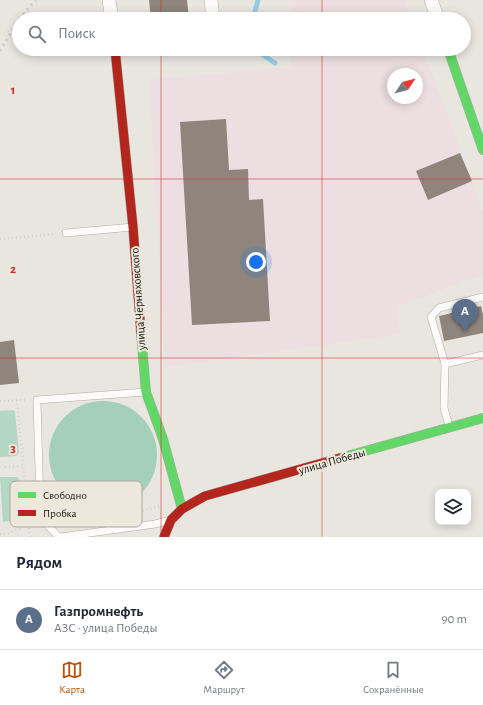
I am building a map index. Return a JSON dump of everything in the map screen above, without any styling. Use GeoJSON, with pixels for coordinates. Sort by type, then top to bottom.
{"type":"FeatureCollection","features":[{"type":"Feature","properties":{"kind":"street"},"geometry":{"type":"LineString","coordinates":[[109,0],[111,12]]}},
{"type":"Feature","properties":{"kind":"street"},"geometry":{"type":"LineString","coordinates":[[211,0],[212,12]]}},
{"type":"Feature","properties":{"kind":"street"},"geometry":{"type":"LineString","coordinates":[[431,0],[435,12]]}},
{"type":"Feature","properties":{"kind":"street","name":"улица Черняховского"},"geometry":{"type":"LineString","coordinates":[[116,56],[133,227],[146,392],[163,439],[182,509]]}},
{"type":"Feature","properties":{"kind":"street"},"geometry":{"type":"LineString","coordinates":[[450,56],[483,150]]}},
{"type":"Feature","properties":{"kind":"street","name":"улица Победы"},"geometry":{"type":"LineString","coordinates":[[182,509],[205,496],[483,418]]}},
{"type":"Feature","properties":{"kind":"street"},"geometry":{"type":"LineString","coordinates":[[164,537],[171,520],[182,509]]}},
{"type":"Feature","properties":{"kind":"lane"},"geometry":{"type":"LineString","coordinates":[[66,233],[133,227]]}},
{"type":"Feature","properties":{"kind":"lane"},"geometry":{"type":"LineString","coordinates":[[450,428],[444,408],[445,364],[431,317],[439,308],[483,297]]}},
{"type":"Feature","properties":{"kind":"lane"},"geometry":{"type":"LineString","coordinates":[[445,364],[483,354]]}},
{"type":"Feature","properties":{"kind":"lane"},"geometry":{"type":"LineString","coordinates":[[39,481],[37,400],[146,392]]}},
{"type":"Feature","properties":{"kind":"lane"},"geometry":{"type":"LineString","coordinates":[[142,526],[171,520]]}},
{"type":"Feature","properties":{"kind":"lane"},"geometry":{"type":"LineString","coordinates":[[50,527],[60,537],[133,527]]}},
{"type":"Feature","properties":{"kind":"path"},"geometry":{"type":"LineString","coordinates":[[0,238],[66,233]]}},
{"type":"Feature","properties":{"kind":"path"},"geometry":{"type":"LineString","coordinates":[[17,400],[25,481]]}},
{"type":"Feature","properties":{"kind":"path"},"geometry":{"type":"LineString","coordinates":[[0,401],[37,400]]}},
{"type":"Feature","properties":{"kind":"path"},"geometry":{"type":"LineString","coordinates":[[6,467],[23,466]]}},
{"type":"Feature","properties":{"kind":"path"},"geometry":{"type":"LineString","coordinates":[[29,527],[30,537]]}},
{"type":"Feature","properties":{"kind":"shaded area"},"geometry":{"type":"Polygon","coordinates":[[[292,0],[405,0],[409,12],[291,12],[292,0]]]}},
{"type":"Feature","properties":{"kind":"shaded area"},"geometry":{"type":"Polygon","coordinates":[[[291,56],[426,56],[483,211],[483,275],[397,306],[400,334],[166,367],[149,80],[291,67],[291,56]]]}},
{"type":"Feature","properties":{"kind":"green space"},"geometry":{"type":"Polygon","coordinates":[[[92,402],[114,402],[133,410],[148,425],[156,444],[156,466],[153,476],[142,492],[142,481],[56,481],[50,466],[50,444],[58,425],[73,410],[92,402]]]}},
{"type":"Feature","properties":{"kind":"green space"},"geometry":{"type":"Polygon","coordinates":[[[13,410],[15,412],[19,453],[16,456],[0,457],[0,411],[13,410]]]}},
{"type":"Feature","properties":{"kind":"green space"},"geometry":{"type":"Polygon","coordinates":[[[0,477],[17,477],[19,481],[10,481],[10,521],[3,522],[0,477]]]}},
{"type":"Feature","properties":{"kind":"building"},"geometry":{"type":"Polygon","coordinates":[[[149,0],[187,0],[188,12],[150,12],[149,0]]]}},
{"type":"Feature","properties":{"kind":"building"},"geometry":{"type":"Polygon","coordinates":[[[226,119],[229,170],[248,169],[249,200],[263,199],[270,321],[192,325],[180,122],[226,119]]]}},
{"type":"Feature","properties":{"kind":"building"},"geometry":{"type":"Polygon","coordinates":[[[460,153],[472,181],[428,200],[416,171],[460,153]]]}},
{"type":"Feature","properties":{"kind":"building"},"geometry":{"type":"Polygon","coordinates":[[[481,306],[483,315],[483,333],[444,341],[439,316],[481,306]]]}},
{"type":"Feature","properties":{"kind":"building"},"geometry":{"type":"Polygon","coordinates":[[[14,340],[19,383],[0,385],[0,342],[14,340]]]}},
{"type":"Feature","properties":{"kind":"waterway"},"geometry":{"type":"LineString","coordinates":[[255,12],[258,0]]}},
{"type":"Feature","properties":{"kind":"waterway"},"geometry":{"type":"LineString","coordinates":[[264,56],[275,63]]}},
{"type":"Feature","properties":{"kind":"railway"},"geometry":{"type":"LineString","coordinates":[[25,12],[36,0]]}},
{"type":"Feature","properties":{"kind":"railway"},"geometry":{"type":"LineString","coordinates":[[0,51],[12,31]]}},
{"type":"Feature","properties":{"kind":"traffic: fast"},"geometry":{"type":"LineString","coordinates":[[450,56],[483,150]]}},
{"type":"Feature","properties":{"kind":"traffic: fast"},"geometry":{"type":"LineString","coordinates":[[141,333],[146,392],[163,439],[182,509]]}},
{"type":"Feature","properties":{"kind":"traffic: fast"},"geometry":{"type":"LineString","coordinates":[[340,458],[483,418]]}},
{"type":"Feature","properties":{"kind":"traffic: jam"},"geometry":{"type":"LineString","coordinates":[[116,56],[133,227],[141,333]]}},
{"type":"Feature","properties":{"kind":"traffic: jam"},"geometry":{"type":"LineString","coordinates":[[164,537],[171,520],[182,509],[205,496],[340,458]]}},
{"type":"Feature","properties":{"kind":"place","name":"Газпромнефть"},"geometry":{"type":"Point","coordinates":[465,332]}}]}
